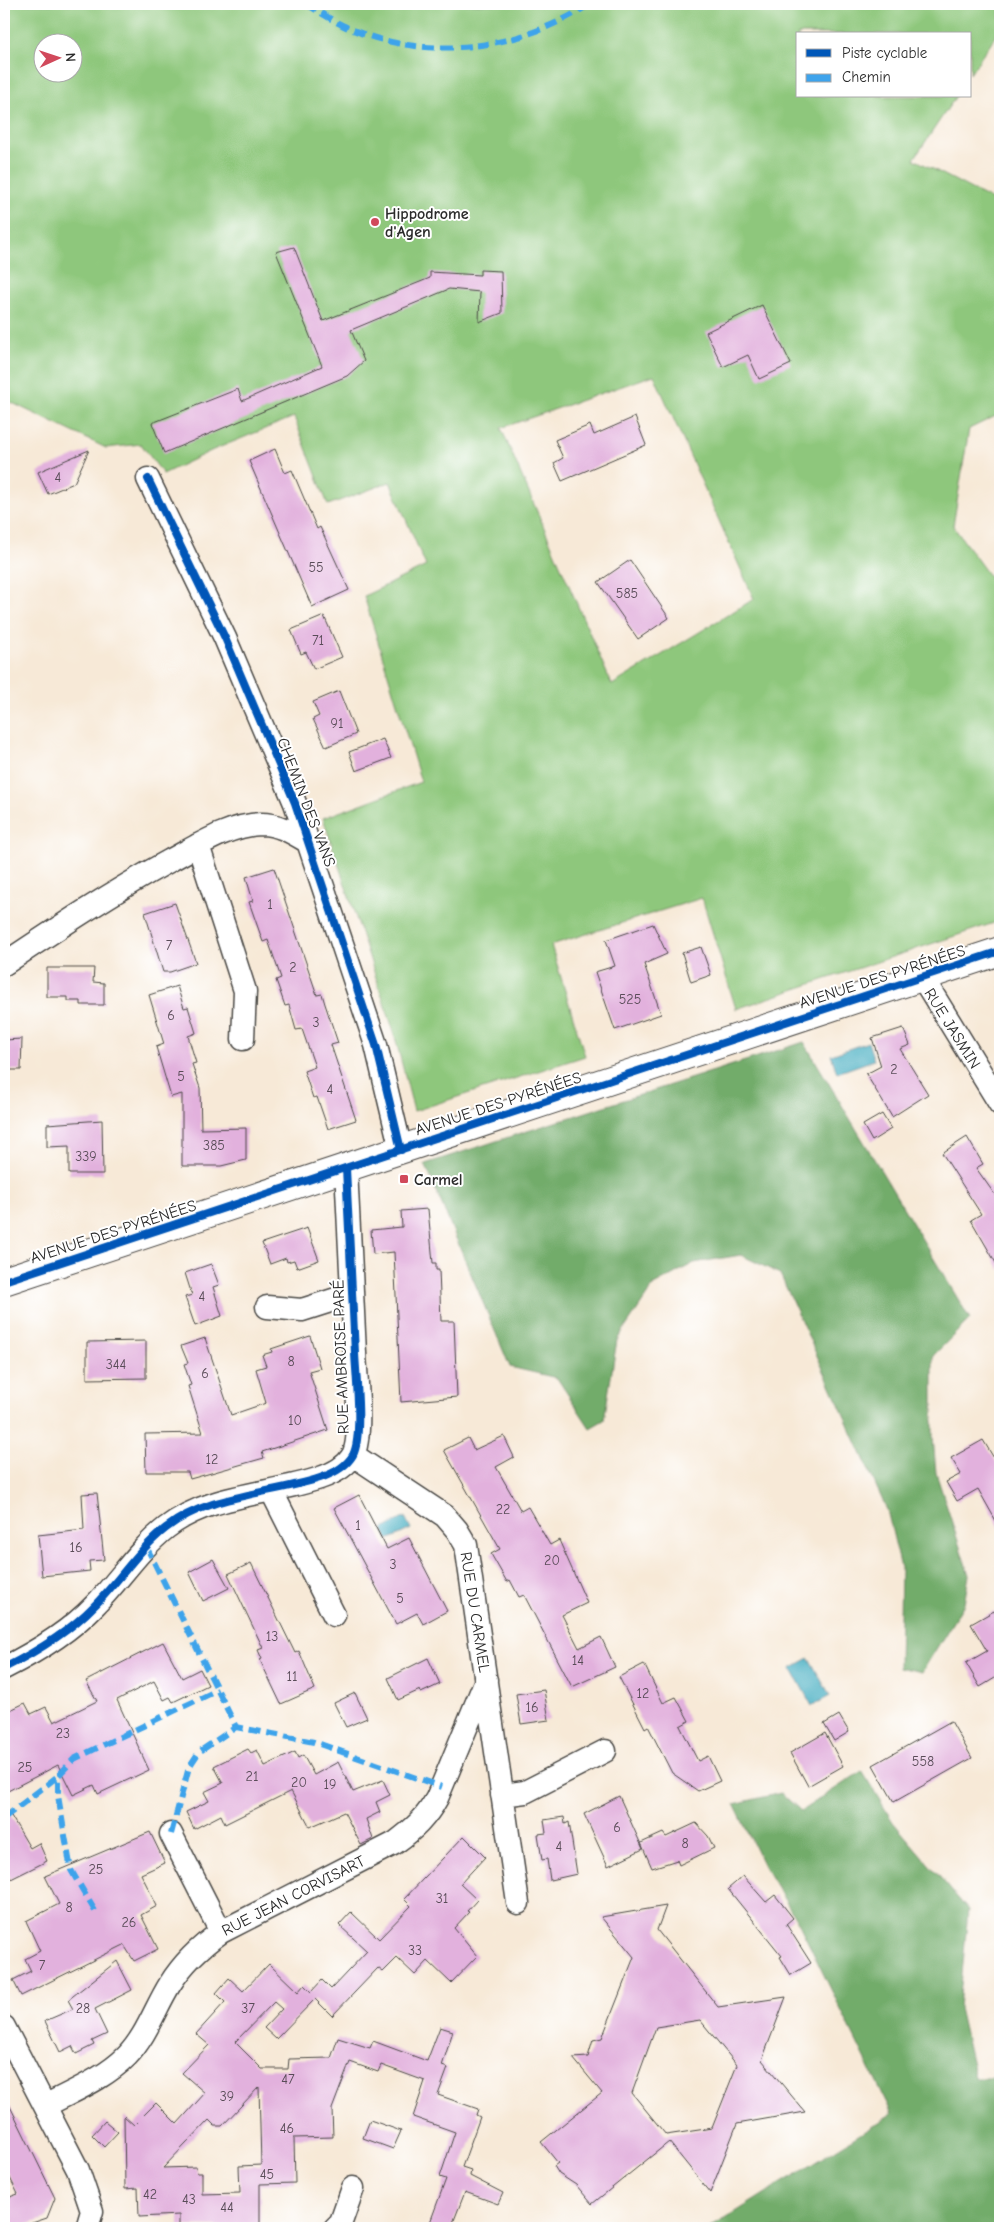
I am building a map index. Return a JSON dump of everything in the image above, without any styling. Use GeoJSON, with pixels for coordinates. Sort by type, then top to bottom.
{"type":"FeatureCollection","features":[{"type":"Feature","properties":{"kind":"main road","name":"AVENUE DES PYRÉNÉES"},"geometry":{"type":"LineString","coordinates":[[4,1281],[1000,951]]}},
{"type":"Feature","properties":{"kind":"street","name":"CHEMIN DES VANS"},"geometry":{"type":"LineString","coordinates":[[148,479],[226,638],[295,803],[376,1045],[401,1150]]}},
{"type":"Feature","properties":{"kind":"street"},"geometry":{"type":"LineString","coordinates":[[4,964],[104,897],[198,845],[237,828],[261,824],[282,827],[310,844]]}},
{"type":"Feature","properties":{"kind":"street"},"geometry":{"type":"LineString","coordinates":[[198,845],[245,991],[243,1039]]}},
{"type":"Feature","properties":{"kind":"street","name":"RUE JASMIN"},"geometry":{"type":"LineString","coordinates":[[922,977],[1000,1104]]}},
{"type":"Feature","properties":{"kind":"street","name":"RUE AMBROISE PARÉ"},"geometry":{"type":"LineString","coordinates":[[4,1668],[46,1644],[94,1606],[146,1546],[166,1527],[218,1502],[272,1492],[322,1478],[340,1469],[353,1455],[357,1439],[357,1396],[346,1168]]}},
{"type":"Feature","properties":{"kind":"street","name":"RUE AMBROISE PARÉ"},"geometry":{"type":"LineString","coordinates":[[267,1307],[302,1310],[352,1294]]}},
{"type":"Feature","properties":{"kind":"street","name":"RUE DU CARMEL"},"geometry":{"type":"LineString","coordinates":[[353,1455],[445,1516],[457,1530],[466,1545],[518,1902]]}},
{"type":"Feature","properties":{"kind":"street"},"geometry":{"type":"LineString","coordinates":[[272,1492],[334,1615]]}},
{"type":"Feature","properties":{"kind":"street","name":"RUE JEAN CORVISART"},"geometry":{"type":"LineString","coordinates":[[45,2106],[104,2075],[127,2056],[150,2025],[170,1984],[181,1968],[221,1932],[395,1843],[417,1827],[429,1813],[437,1798],[486,1680]]}},
{"type":"Feature","properties":{"kind":"street"},"geometry":{"type":"LineString","coordinates":[[502,1795],[525,1792],[605,1751]]}},
{"type":"Feature","properties":{"kind":"street"},"geometry":{"type":"LineString","coordinates":[[171,1834],[221,1932]]}},
{"type":"Feature","properties":{"kind":"street"},"geometry":{"type":"LineString","coordinates":[[4,2027],[78,2170],[92,2212],[90,2228]]}},
{"type":"Feature","properties":{"kind":"street"},"geometry":{"type":"LineString","coordinates":[[335,2228],[341,2222],[352,2188]]}},
{"type":"Feature","properties":{"kind":"green space"},"geometry":{"type":"Polygon","coordinates":[[[4,4],[1000,4],[1000,29],[972,71],[972,32],[796,32],[796,98],[955,98],[914,159],[1000,204],[1000,414],[969,429],[953,526],[1000,591],[1000,921],[736,1009],[702,898],[551,945],[585,1056],[414,1111],[393,1029],[323,818],[421,782],[364,596],[426,566],[390,482],[328,505],[294,417],[213,450],[163,474],[141,444],[106,448],[4,399],[4,4]],[[654,375],[501,428],[612,685],[754,599],[654,375]]]}},
{"type":"Feature","properties":{"kind":"green space"},"geometry":{"type":"Polygon","coordinates":[[[804,1042],[970,1319],[933,1356],[933,1436],[936,1473],[969,1575],[964,1604],[922,1672],[899,1667],[901,1568],[887,1510],[780,1274],[741,1255],[694,1263],[654,1285],[617,1340],[604,1420],[590,1428],[557,1378],[510,1367],[425,1164],[804,1042]]]}},
{"type":"Feature","properties":{"kind":"green space"},"geometry":{"type":"Polygon","coordinates":[[[862,1771],[893,1822],[968,1910],[959,2008],[975,2078],[1000,2078],[1000,2228],[710,2228],[892,2114],[798,1922],[764,1866],[734,1804],[781,1793],[801,1811],[862,1771]]]}},
{"type":"Feature","properties":{"kind":"water"},"geometry":{"type":"Polygon","coordinates":[[[868,1042],[874,1060],[837,1073],[831,1055],[868,1042]]]}},
{"type":"Feature","properties":{"kind":"water"},"geometry":{"type":"Polygon","coordinates":[[[405,1517],[411,1529],[388,1540],[383,1529],[405,1517]]]}},
{"type":"Feature","properties":{"kind":"water"},"geometry":{"type":"Polygon","coordinates":[[[809,1658],[830,1696],[812,1706],[791,1668],[809,1658]]]}},
{"type":"Feature","properties":{"kind":"building"},"geometry":{"type":"Polygon","coordinates":[[[294,247],[323,321],[430,278],[430,272],[480,275],[480,270],[501,271],[502,313],[479,322],[480,292],[449,289],[351,330],[364,361],[347,376],[164,453],[152,423],[238,389],[242,401],[322,366],[276,252],[294,247]]]}},
{"type":"Feature","properties":{"kind":"building"},"geometry":{"type":"Polygon","coordinates":[[[762,305],[791,364],[759,379],[748,355],[723,367],[706,332],[762,305]]]}},
{"type":"Feature","properties":{"kind":"building"},"geometry":{"type":"Polygon","coordinates":[[[635,417],[646,445],[562,481],[554,463],[563,458],[555,440],[590,425],[594,435],[635,417]]]}},
{"type":"Feature","properties":{"kind":"building"},"geometry":{"type":"Polygon","coordinates":[[[275,449],[285,473],[292,470],[317,529],[320,527],[349,590],[312,607],[249,461],[275,449]]]}},
{"type":"Feature","properties":{"kind":"building"},"geometry":{"type":"Polygon","coordinates":[[[89,450],[74,483],[48,494],[38,472],[89,450]]]}},
{"type":"Feature","properties":{"kind":"building"},"geometry":{"type":"Polygon","coordinates":[[[630,560],[669,618],[638,639],[598,582],[630,560]]]}},
{"type":"Feature","properties":{"kind":"building"},"geometry":{"type":"Polygon","coordinates":[[[324,616],[342,657],[314,669],[306,652],[301,654],[291,630],[324,616]]]}},
{"type":"Feature","properties":{"kind":"building"},"geometry":{"type":"Polygon","coordinates":[[[339,691],[356,734],[326,747],[313,719],[319,716],[313,702],[339,691]]]}},
{"type":"Feature","properties":{"kind":"building"},"geometry":{"type":"Polygon","coordinates":[[[383,739],[391,758],[356,771],[349,752],[383,739]]]}},
{"type":"Feature","properties":{"kind":"building"},"geometry":{"type":"Polygon","coordinates":[[[274,868],[317,995],[322,994],[338,1043],[331,1045],[356,1120],[328,1129],[317,1097],[313,1098],[304,1071],[315,1067],[302,1029],[296,1030],[289,1005],[285,1006],[276,980],[281,978],[268,940],[263,942],[249,902],[253,901],[246,877],[274,868]]]}},
{"type":"Feature","properties":{"kind":"building"},"geometry":{"type":"Polygon","coordinates":[[[175,903],[196,963],[170,972],[163,972],[145,913],[175,903]]]}},
{"type":"Feature","properties":{"kind":"building"},"geometry":{"type":"Polygon","coordinates":[[[653,924],[667,954],[644,964],[661,1014],[615,1030],[595,972],[615,966],[606,940],[653,924]]]}},
{"type":"Feature","properties":{"kind":"building"},"geometry":{"type":"Polygon","coordinates":[[[701,947],[711,975],[691,982],[682,953],[701,947]]]}},
{"type":"Feature","properties":{"kind":"building"},"geometry":{"type":"Polygon","coordinates":[[[47,968],[94,968],[93,982],[104,983],[104,1005],[81,1005],[81,1001],[68,1001],[68,997],[47,997],[47,968]]]}},
{"type":"Feature","properties":{"kind":"building"},"geometry":{"type":"Polygon","coordinates":[[[177,986],[184,1008],[188,1007],[196,1033],[188,1036],[196,1063],[192,1064],[200,1088],[201,1129],[246,1128],[246,1160],[221,1166],[182,1166],[182,1094],[171,1097],[156,1047],[164,1044],[149,995],[177,986]]]}},
{"type":"Feature","properties":{"kind":"building"},"geometry":{"type":"Polygon","coordinates":[[[903,1028],[910,1045],[900,1049],[928,1094],[892,1117],[866,1074],[881,1066],[872,1038],[903,1028]]]}},
{"type":"Feature","properties":{"kind":"building"},"geometry":{"type":"Polygon","coordinates":[[[22,1039],[21,1070],[4,1070],[4,1040],[22,1039]]]}},
{"type":"Feature","properties":{"kind":"building"},"geometry":{"type":"Polygon","coordinates":[[[882,1114],[891,1129],[872,1141],[863,1125],[882,1114]]]}},
{"type":"Feature","properties":{"kind":"building"},"geometry":{"type":"Polygon","coordinates":[[[102,1120],[103,1174],[69,1174],[69,1146],[47,1147],[47,1124],[102,1120]]]}},
{"type":"Feature","properties":{"kind":"building"},"geometry":{"type":"Polygon","coordinates":[[[967,1137],[983,1164],[976,1168],[1000,1202],[1000,1270],[971,1220],[981,1214],[942,1153],[967,1137]]]}},
{"type":"Feature","properties":{"kind":"building"},"geometry":{"type":"Polygon","coordinates":[[[428,1209],[433,1263],[436,1263],[436,1270],[439,1270],[441,1321],[454,1321],[457,1397],[401,1402],[394,1252],[373,1254],[371,1230],[402,1227],[401,1211],[428,1209]]]}},
{"type":"Feature","properties":{"kind":"building"},"geometry":{"type":"Polygon","coordinates":[[[307,1228],[319,1260],[297,1268],[294,1260],[287,1262],[286,1258],[270,1264],[262,1243],[307,1228]]]}},
{"type":"Feature","properties":{"kind":"building"},"geometry":{"type":"Polygon","coordinates":[[[211,1264],[219,1285],[213,1287],[222,1316],[195,1326],[185,1297],[192,1295],[185,1273],[211,1264]]]}},
{"type":"Feature","properties":{"kind":"building"},"geometry":{"type":"Polygon","coordinates":[[[310,1336],[320,1368],[309,1371],[328,1430],[262,1452],[264,1458],[190,1479],[188,1472],[146,1472],[145,1434],[203,1433],[188,1386],[191,1385],[184,1364],[188,1363],[181,1346],[205,1338],[231,1415],[266,1403],[256,1369],[266,1366],[262,1355],[272,1352],[271,1349],[310,1336]]]}},
{"type":"Feature","properties":{"kind":"building"},"geometry":{"type":"Polygon","coordinates":[[[146,1341],[146,1378],[87,1379],[87,1342],[146,1341]]]}},
{"type":"Feature","properties":{"kind":"building"},"geometry":{"type":"Polygon","coordinates":[[[504,1436],[514,1457],[496,1467],[521,1511],[528,1507],[550,1545],[559,1540],[587,1603],[562,1615],[579,1648],[601,1637],[615,1667],[572,1687],[524,1595],[519,1597],[510,1580],[507,1582],[491,1554],[500,1549],[444,1450],[468,1438],[474,1450],[504,1436]]]}},
{"type":"Feature","properties":{"kind":"building"},"geometry":{"type":"Polygon","coordinates":[[[983,1440],[1000,1468],[1000,1528],[978,1489],[957,1501],[946,1482],[961,1474],[951,1458],[983,1440]]]}},
{"type":"Feature","properties":{"kind":"building"},"geometry":{"type":"Polygon","coordinates":[[[97,1493],[104,1560],[89,1561],[90,1571],[42,1576],[38,1535],[84,1530],[82,1494],[97,1493]]]}},
{"type":"Feature","properties":{"kind":"building"},"geometry":{"type":"Polygon","coordinates":[[[359,1495],[387,1549],[409,1538],[447,1611],[423,1624],[417,1613],[396,1624],[334,1508],[359,1495]]]}},
{"type":"Feature","properties":{"kind":"building"},"geometry":{"type":"Polygon","coordinates":[[[213,1559],[229,1588],[203,1601],[189,1572],[213,1559]]]}},
{"type":"Feature","properties":{"kind":"building"},"geometry":{"type":"Polygon","coordinates":[[[251,1563],[295,1653],[299,1651],[315,1689],[281,1704],[260,1660],[262,1659],[258,1650],[263,1648],[228,1574],[251,1563]]]}},
{"type":"Feature","properties":{"kind":"building"},"geometry":{"type":"Polygon","coordinates":[[[994,1611],[1000,1621],[1000,1675],[980,1687],[966,1663],[987,1651],[971,1624],[994,1611]]]}},
{"type":"Feature","properties":{"kind":"building"},"geometry":{"type":"Polygon","coordinates":[[[163,1642],[182,1678],[200,1669],[208,1685],[173,1702],[170,1697],[164,1700],[154,1681],[117,1700],[149,1770],[98,1794],[94,1785],[73,1795],[58,1765],[4,1793],[4,1713],[25,1703],[31,1714],[46,1707],[54,1722],[97,1701],[86,1681],[163,1642]]]}},
{"type":"Feature","properties":{"kind":"building"},"geometry":{"type":"Polygon","coordinates":[[[428,1658],[440,1684],[421,1693],[420,1690],[398,1700],[388,1678],[428,1658]]]}},
{"type":"Feature","properties":{"kind":"building"},"geometry":{"type":"Polygon","coordinates":[[[644,1664],[663,1703],[676,1697],[689,1721],[680,1726],[698,1761],[708,1756],[720,1781],[698,1791],[672,1773],[648,1726],[645,1728],[619,1677],[644,1664]]]}},
{"type":"Feature","properties":{"kind":"building"},"geometry":{"type":"Polygon","coordinates":[[[544,1690],[549,1720],[521,1724],[516,1694],[544,1690]]]}},
{"type":"Feature","properties":{"kind":"building"},"geometry":{"type":"Polygon","coordinates":[[[355,1693],[367,1718],[346,1727],[334,1703],[355,1693]]]}},
{"type":"Feature","properties":{"kind":"building"},"geometry":{"type":"Polygon","coordinates":[[[839,1715],[849,1732],[834,1741],[824,1724],[839,1715]]]}},
{"type":"Feature","properties":{"kind":"building"},"geometry":{"type":"Polygon","coordinates":[[[951,1721],[972,1758],[894,1802],[873,1765],[951,1721]]]}},
{"type":"Feature","properties":{"kind":"building"},"geometry":{"type":"Polygon","coordinates":[[[825,1733],[843,1766],[808,1786],[790,1753],[825,1733]]]}},
{"type":"Feature","properties":{"kind":"building"},"geometry":{"type":"Polygon","coordinates":[[[248,1749],[251,1753],[257,1750],[265,1766],[295,1752],[298,1758],[303,1755],[314,1775],[338,1762],[353,1792],[383,1780],[390,1795],[376,1802],[380,1812],[366,1819],[373,1839],[361,1845],[344,1812],[310,1827],[291,1791],[225,1824],[221,1815],[194,1829],[186,1812],[209,1801],[204,1792],[223,1783],[214,1766],[248,1749]]]}},
{"type":"Feature","properties":{"kind":"building"},"geometry":{"type":"Polygon","coordinates":[[[619,1796],[643,1849],[608,1866],[584,1814],[619,1796]]]}},
{"type":"Feature","properties":{"kind":"building"},"geometry":{"type":"Polygon","coordinates":[[[4,1804],[30,1848],[39,1843],[47,1861],[11,1879],[4,1865],[4,1804]]]}},
{"type":"Feature","properties":{"kind":"building"},"geometry":{"type":"Polygon","coordinates":[[[564,1817],[565,1824],[569,1822],[577,1874],[550,1880],[547,1859],[542,1860],[538,1834],[546,1833],[544,1820],[564,1817]]]}},
{"type":"Feature","properties":{"kind":"building"},"geometry":{"type":"Polygon","coordinates":[[[696,1823],[708,1836],[714,1848],[679,1865],[677,1860],[652,1868],[641,1843],[663,1833],[666,1837],[696,1823]]]}},
{"type":"Feature","properties":{"kind":"building"},"geometry":{"type":"Polygon","coordinates":[[[150,1832],[165,1863],[141,1874],[157,1906],[141,1915],[158,1949],[134,1961],[124,1945],[21,1996],[13,1980],[31,1971],[25,1959],[40,1951],[26,1921],[59,1904],[45,1876],[150,1832]]]}},
{"type":"Feature","properties":{"kind":"building"},"geometry":{"type":"Polygon","coordinates":[[[464,1836],[485,1857],[460,1884],[477,1900],[454,1928],[477,1956],[451,1983],[428,1961],[415,1975],[397,1958],[383,1972],[378,1968],[332,2016],[315,1999],[276,2039],[264,2028],[282,2009],[274,2002],[235,2042],[262,2069],[288,2069],[289,2059],[331,2058],[338,2038],[370,2048],[373,2041],[427,2061],[440,2027],[453,2031],[442,2066],[448,2068],[438,2095],[478,2109],[476,2115],[480,2117],[462,2167],[471,2170],[470,2176],[503,2193],[498,2204],[465,2192],[451,2228],[428,2228],[446,2179],[440,2177],[455,2132],[413,2117],[425,2081],[381,2065],[378,2072],[350,2062],[332,2109],[333,2137],[294,2138],[295,2183],[260,2184],[260,2228],[179,2226],[179,2215],[139,2217],[138,2188],[125,2189],[124,2116],[134,2125],[156,2103],[177,2124],[205,2093],[182,2073],[209,2045],[196,2034],[225,2002],[216,1993],[229,1978],[243,1991],[269,1964],[298,1992],[304,1985],[311,1992],[322,1980],[331,1989],[367,1951],[339,1925],[351,1912],[379,1939],[411,1906],[404,1899],[464,1836]],[[259,2087],[222,2126],[215,2126],[209,2120],[163,2168],[196,2167],[197,2173],[202,2173],[202,2194],[240,2193],[239,2166],[261,2165],[259,2087]]]}},
{"type":"Feature","properties":{"kind":"building"},"geometry":{"type":"Polygon","coordinates":[[[743,1876],[766,1902],[775,1895],[793,1918],[786,1924],[811,1963],[791,1975],[780,1957],[782,1956],[728,1889],[743,1876]]]}},
{"type":"Feature","properties":{"kind":"building"},"geometry":{"type":"Polygon","coordinates":[[[666,1906],[657,1930],[718,2007],[786,1997],[762,2060],[805,2112],[737,2124],[710,2193],[669,2142],[592,2204],[576,2185],[559,2174],[554,2166],[558,2163],[541,2142],[602,2093],[573,2058],[588,2057],[593,2040],[602,2038],[634,1957],[601,1917],[666,1906]],[[700,2020],[656,2027],[632,2093],[666,2135],[712,2128],[737,2065],[700,2020]]]}},
{"type":"Feature","properties":{"kind":"building"},"geometry":{"type":"Polygon","coordinates":[[[117,1961],[132,1990],[95,2009],[107,2034],[92,2041],[94,2045],[76,2054],[72,2046],[60,2052],[45,2021],[73,2009],[68,2000],[117,1961]]]}},
{"type":"Feature","properties":{"kind":"building"},"geometry":{"type":"Polygon","coordinates":[[[4,2094],[55,2198],[47,2218],[17,2228],[4,2228],[4,2199],[18,2194],[4,2166],[4,2094]]]}},
{"type":"Feature","properties":{"kind":"building"},"geometry":{"type":"Polygon","coordinates":[[[370,2120],[401,2131],[393,2149],[363,2138],[370,2120]]]}},
{"type":"Feature","properties":{"kind":"building"},"geometry":{"type":"Polygon","coordinates":[[[105,2121],[118,2132],[104,2147],[92,2135],[105,2121]]]}},
{"type":"Feature","properties":{"kind":"marked path"},"geometry":{"type":"LineString","coordinates":[[306,4],[328,18],[372,37],[404,44],[436,47],[469,46],[501,41],[532,32],[562,20],[590,4]]}},
{"type":"Feature","properties":{"kind":"marked path"},"geometry":{"type":"LineString","coordinates":[[146,1546],[236,1727],[314,1742],[442,1787]]}},
{"type":"Feature","properties":{"kind":"marked path"},"geometry":{"type":"LineString","coordinates":[[95,1911],[71,1870],[58,1796],[58,1776],[74,1759],[218,1690]]}},
{"type":"Feature","properties":{"kind":"marked path"},"geometry":{"type":"LineString","coordinates":[[171,1834],[189,1767],[199,1752],[236,1727]]}},
{"type":"Feature","properties":{"kind":"marked path"},"geometry":{"type":"LineString","coordinates":[[4,1818],[58,1776]]}},
{"type":"Feature","properties":{"kind":"cycle path"},"geometry":{"type":"LineString","coordinates":[[148,479],[225,638],[295,803],[376,1045],[401,1150]]}},
{"type":"Feature","properties":{"kind":"cycle path"},"geometry":{"type":"LineString","coordinates":[[4,1281],[1000,951]]}},
{"type":"Feature","properties":{"kind":"cycle path"},"geometry":{"type":"LineString","coordinates":[[4,1668],[40,1648],[74,1624],[103,1596],[146,1546],[166,1528],[183,1517],[201,1508],[220,1502],[301,1484],[325,1476],[343,1466],[353,1455],[358,1434],[358,1405],[346,1168]]}},
{"type":"Feature","properties":{"kind":"place","name":"Hippodrome d'Agen"},"geometry":{"type":"Point","coordinates":[375,222]}},
{"type":"Feature","properties":{"kind":"place","name":"Carmel"},"geometry":{"type":"Point","coordinates":[404,1179]}}]}
